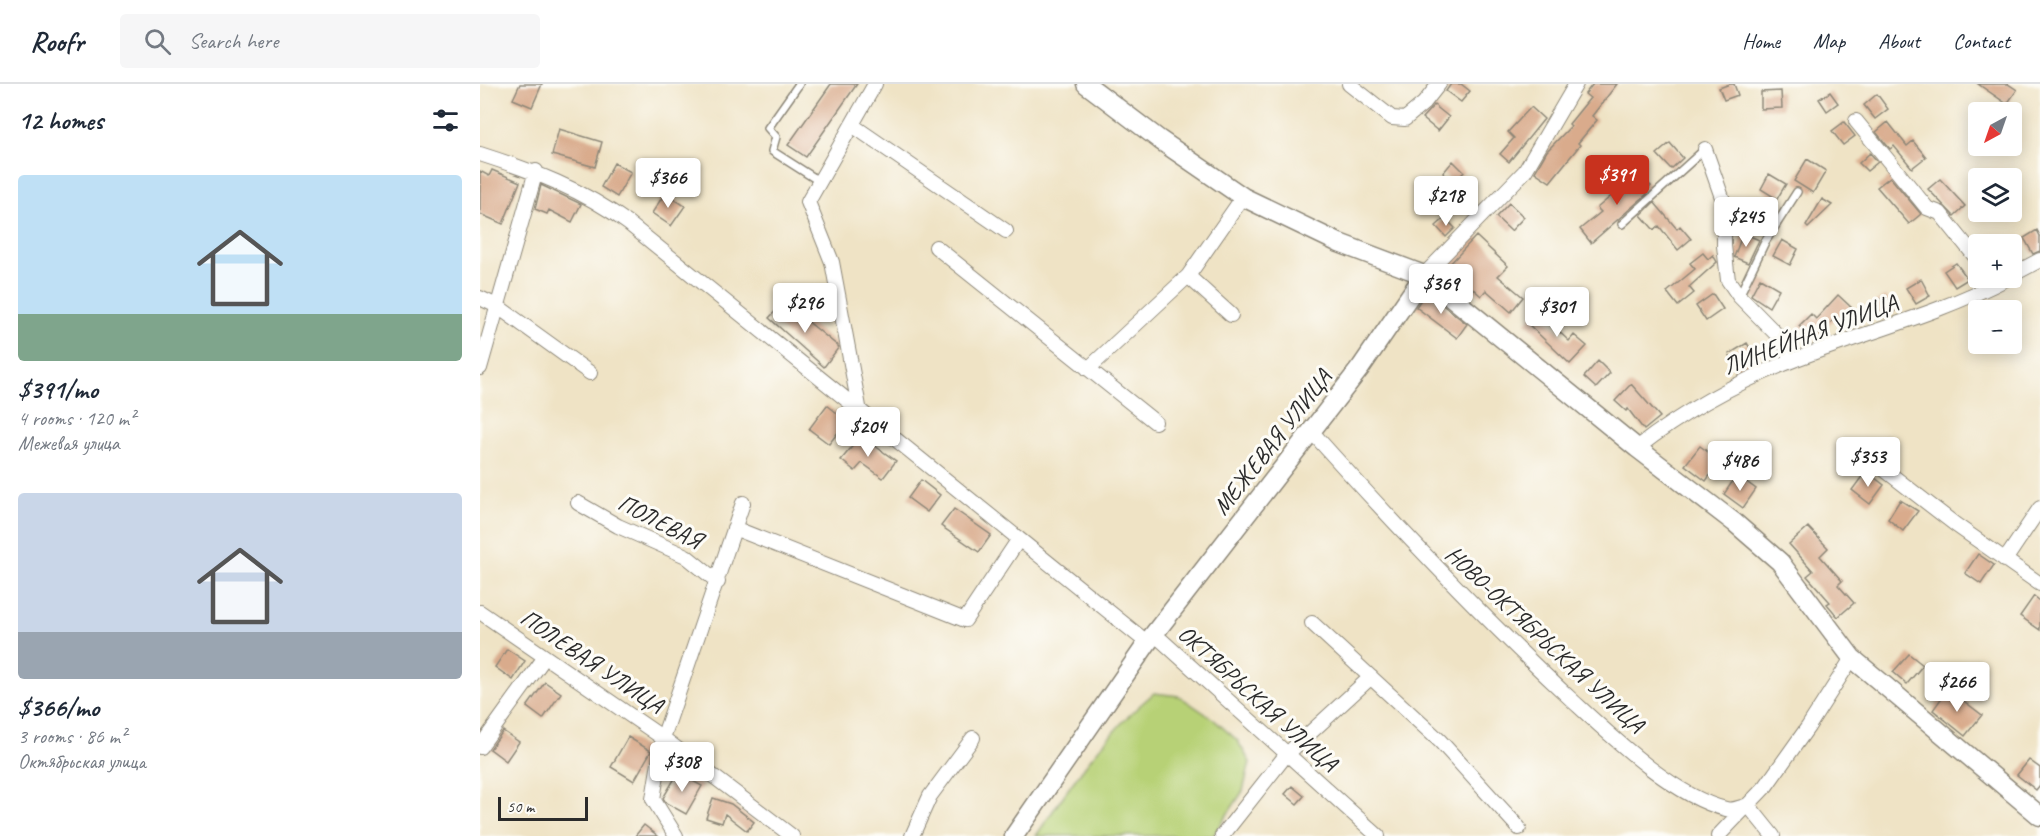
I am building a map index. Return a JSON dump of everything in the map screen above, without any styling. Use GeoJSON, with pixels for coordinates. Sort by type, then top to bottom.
{"type":"FeatureCollection","features":[{"type":"Feature","properties":{"kind":"street"},"geometry":{"type":"LineString","coordinates":[[859,407],[832,262],[808,202],[875,84]]}},
{"type":"Feature","properties":{"kind":"street"},"geometry":{"type":"LineString","coordinates":[[1086,84],[1160,140],[1243,197],[1339,243],[1424,274],[1637,448],[1736,523],[1780,562],[1852,658],[2040,816]]}},
{"type":"Feature","properties":{"kind":"street"},"geometry":{"type":"LineString","coordinates":[[1349,84],[1392,118],[1406,119],[1424,104],[1439,84]]}},
{"type":"Feature","properties":{"kind":"street","name":"МЕЖЕВАЯ УЛИЦА"},"geometry":{"type":"LineString","coordinates":[[1014,836],[1150,639],[1361,367],[1424,274],[1525,171],[1576,84]]}},
{"type":"Feature","properties":{"kind":"street"},"geometry":{"type":"LineString","coordinates":[[1856,121],[1927,208],[1940,213],[1968,248]]}},
{"type":"Feature","properties":{"kind":"street"},"geometry":{"type":"LineString","coordinates":[[852,125],[1006,231]]}},
{"type":"Feature","properties":{"kind":"street"},"geometry":{"type":"LineString","coordinates":[[1705,149],[1724,204],[1724,246],[1728,280],[1739,296],[1784,342],[1791,361]]}},
{"type":"Feature","properties":{"kind":"street","name":"ОКТЯБРЬСКАЯ УЛИЦА"},"geometry":{"type":"LineString","coordinates":[[480,154],[536,171],[586,194],[621,218],[859,407],[1144,640],[1159,638],[1378,836]]}},
{"type":"Feature","properties":{"kind":"street"},"geometry":{"type":"LineString","coordinates":[[480,368],[536,171]]}},
{"type":"Feature","properties":{"kind":"street"},"geometry":{"type":"LineString","coordinates":[[1088,369],[1188,276],[1243,197]]}},
{"type":"Feature","properties":{"kind":"street"},"geometry":{"type":"LineString","coordinates":[[936,247],[1155,422]]}},
{"type":"Feature","properties":{"kind":"street","name":"ЛИНЕЙНАЯ УЛИЦА"},"geometry":{"type":"LineString","coordinates":[[2022,269],[2040,260]]}},
{"type":"Feature","properties":{"kind":"street"},"geometry":{"type":"LineString","coordinates":[[1188,276],[1231,315]]}},
{"type":"Feature","properties":{"kind":"street","name":"ЛИНЕЙНАЯ УЛИЦА"},"geometry":{"type":"LineString","coordinates":[[1637,448],[1674,419],[1703,402],[1791,361],[1910,319],[1980,288]]}},
{"type":"Feature","properties":{"kind":"street"},"geometry":{"type":"LineString","coordinates":[[480,298],[497,306],[590,373]]}},
{"type":"Feature","properties":{"kind":"street","name":"НОВО-ОКТЯБРЬСКАЯ УЛИЦА"},"geometry":{"type":"LineString","coordinates":[[1311,430],[1411,544],[1524,655],[1607,732],[1656,771],[1702,801],[1729,810],[1748,806]]}},
{"type":"Feature","properties":{"kind":"street"},"geometry":{"type":"LineString","coordinates":[[1881,467],[2040,584]]}},
{"type":"Feature","properties":{"kind":"street","name":"ПОЛЕВАЯ"},"geometry":{"type":"LineString","coordinates":[[578,503],[618,526],[686,556],[718,582]]}},
{"type":"Feature","properties":{"kind":"street","name":"ПОЛЕВАЯ"},"geometry":{"type":"LineString","coordinates":[[675,836],[653,799],[663,738],[743,503]]}},
{"type":"Feature","properties":{"kind":"street"},"geometry":{"type":"LineString","coordinates":[[2005,560],[2040,508]]}},
{"type":"Feature","properties":{"kind":"street"},"geometry":{"type":"LineString","coordinates":[[734,528],[965,620],[1020,539]]}},
{"type":"Feature","properties":{"kind":"street","name":"ПОЛЕВАЯ УЛИЦА"},"geometry":{"type":"LineString","coordinates":[[480,612],[663,738],[792,836]]}},
{"type":"Feature","properties":{"kind":"street"},"geometry":{"type":"LineString","coordinates":[[1312,623],[1440,741],[1519,828]]}},
{"type":"Feature","properties":{"kind":"street"},"geometry":{"type":"LineString","coordinates":[[480,747],[545,657]]}},
{"type":"Feature","properties":{"kind":"street"},"geometry":{"type":"LineString","coordinates":[[1718,836],[1766,786],[1852,658]]}},
{"type":"Feature","properties":{"kind":"street"},"geometry":{"type":"LineString","coordinates":[[1222,836],[1286,754],[1371,677]]}},
{"type":"Feature","properties":{"kind":"street"},"geometry":{"type":"LineString","coordinates":[[912,836],[930,796],[973,738]]}},
{"type":"Feature","properties":{"kind":"street"},"geometry":{"type":"LineString","coordinates":[[1748,806],[1773,836]]}},
{"type":"Feature","properties":{"kind":"lane"},"geometry":{"type":"LineString","coordinates":[[799,84],[768,128],[776,137],[772,151],[819,181]]}},
{"type":"Feature","properties":{"kind":"lane"},"geometry":{"type":"LineString","coordinates":[[1622,224],[1705,149]]}},
{"type":"Feature","properties":{"kind":"lane"},"geometry":{"type":"LineString","coordinates":[[1739,296],[1765,242],[1797,192]]}},
{"type":"Feature","properties":{"kind":"green space"},"geometry":{"type":"Polygon","coordinates":[[[1154,693],[1179,696],[1213,719],[1237,740],[1250,762],[1243,791],[1213,836],[1036,836],[1105,742],[1154,693]]]}},
{"type":"Feature","properties":{"kind":"building"},"geometry":{"type":"Polygon","coordinates":[[[520,84],[542,84],[532,107],[513,99],[520,84]]]}},
{"type":"Feature","properties":{"kind":"building"},"geometry":{"type":"Polygon","coordinates":[[[831,84],[857,84],[806,157],[788,145],[831,84]]]}},
{"type":"Feature","properties":{"kind":"building"},"geometry":{"type":"Polygon","coordinates":[[[1451,84],[1461,84],[1470,91],[1461,102],[1446,91],[1451,84]]]}},
{"type":"Feature","properties":{"kind":"building"},"geometry":{"type":"Polygon","coordinates":[[[1593,84],[1617,84],[1592,116],[1597,120],[1578,143],[1580,145],[1550,182],[1535,172],[1547,151],[1571,126],[1569,124],[1590,98],[1585,94],[1593,84]]]}},
{"type":"Feature","properties":{"kind":"building"},"geometry":{"type":"Polygon","coordinates":[[[1734,84],[1738,95],[1724,100],[1719,88],[1734,84]]]}},
{"type":"Feature","properties":{"kind":"building"},"geometry":{"type":"Polygon","coordinates":[[[1978,84],[2008,84],[2017,90],[2008,102],[2004,102],[1978,84]]]}},
{"type":"Feature","properties":{"kind":"building"},"geometry":{"type":"Polygon","coordinates":[[[1781,91],[1782,108],[1761,109],[1761,92],[1781,91]]]}},
{"type":"Feature","properties":{"kind":"building"},"geometry":{"type":"Polygon","coordinates":[[[1830,92],[1838,103],[1827,111],[1819,99],[1830,92]]]}},
{"type":"Feature","properties":{"kind":"building"},"geometry":{"type":"Polygon","coordinates":[[[1877,94],[1888,109],[1875,119],[1864,105],[1877,94]]]}},
{"type":"Feature","properties":{"kind":"building"},"geometry":{"type":"Polygon","coordinates":[[[1434,105],[1449,117],[1438,131],[1422,118],[1434,105]]]}},
{"type":"Feature","properties":{"kind":"building"},"geometry":{"type":"Polygon","coordinates":[[[1531,107],[1544,119],[1509,162],[1500,154],[1514,138],[1508,132],[1531,107]]]}},
{"type":"Feature","properties":{"kind":"building"},"geometry":{"type":"Polygon","coordinates":[[[1844,122],[1855,136],[1843,145],[1832,131],[1844,122]]]}},
{"type":"Feature","properties":{"kind":"building"},"geometry":{"type":"Polygon","coordinates":[[[1888,122],[1907,146],[1913,141],[1926,157],[1912,168],[1894,146],[1890,149],[1876,132],[1888,122]]]}},
{"type":"Feature","properties":{"kind":"building"},"geometry":{"type":"Polygon","coordinates":[[[559,129],[602,142],[595,167],[552,155],[559,129]]]}},
{"type":"Feature","properties":{"kind":"building"},"geometry":{"type":"Polygon","coordinates":[[[1670,143],[1683,158],[1671,169],[1657,154],[1670,143]]]}},
{"type":"Feature","properties":{"kind":"building"},"geometry":{"type":"Polygon","coordinates":[[[1870,153],[1878,162],[1867,171],[1859,163],[1870,153]]]}},
{"type":"Feature","properties":{"kind":"building"},"geometry":{"type":"Polygon","coordinates":[[[1807,159],[1826,171],[1813,193],[1794,181],[1807,159]]]}},
{"type":"Feature","properties":{"kind":"building"},"geometry":{"type":"Polygon","coordinates":[[[1453,161],[1464,172],[1454,183],[1443,173],[1453,161]]]}},
{"type":"Feature","properties":{"kind":"building"},"geometry":{"type":"Polygon","coordinates":[[[614,163],[631,172],[617,197],[601,187],[614,163]]]}},
{"type":"Feature","properties":{"kind":"building"},"geometry":{"type":"Polygon","coordinates":[[[492,170],[520,182],[503,224],[480,214],[480,171],[489,176],[492,170]]]}},
{"type":"Feature","properties":{"kind":"building"},"geometry":{"type":"Polygon","coordinates":[[[1635,171],[1651,186],[1647,194],[1591,243],[1580,229],[1601,212],[1597,208],[1621,188],[1635,171]]]}},
{"type":"Feature","properties":{"kind":"building"},"geometry":{"type":"Polygon","coordinates":[[[1769,174],[1786,184],[1777,199],[1761,189],[1769,174]]]}},
{"type":"Feature","properties":{"kind":"building"},"geometry":{"type":"Polygon","coordinates":[[[1890,177],[1921,214],[1909,224],[1877,187],[1890,177]]]}},
{"type":"Feature","properties":{"kind":"building"},"geometry":{"type":"Polygon","coordinates":[[[1940,179],[1965,206],[1954,216],[1928,189],[1940,179]]]}},
{"type":"Feature","properties":{"kind":"building"},"geometry":{"type":"Polygon","coordinates":[[[541,185],[581,204],[572,222],[549,210],[547,214],[535,209],[541,185]]]}},
{"type":"Feature","properties":{"kind":"building"},"geometry":{"type":"Polygon","coordinates":[[[665,193],[685,206],[671,226],[652,213],[665,193]]]}},
{"type":"Feature","properties":{"kind":"building"},"geometry":{"type":"Polygon","coordinates":[[[1822,199],[1832,205],[1808,228],[1806,226],[1822,199]]]}},
{"type":"Feature","properties":{"kind":"building"},"geometry":{"type":"Polygon","coordinates":[[[1654,202],[1677,229],[1680,226],[1691,239],[1678,250],[1659,226],[1654,230],[1641,215],[1654,202]]]}},
{"type":"Feature","properties":{"kind":"building"},"geometry":{"type":"Polygon","coordinates":[[[1509,203],[1524,217],[1511,231],[1496,217],[1509,203]]]}},
{"type":"Feature","properties":{"kind":"building"},"geometry":{"type":"Polygon","coordinates":[[[1445,218],[1455,228],[1446,237],[1436,226],[1445,218]]]}},
{"type":"Feature","properties":{"kind":"building"},"geometry":{"type":"Polygon","coordinates":[[[2037,230],[2040,236],[2040,251],[2033,254],[2024,238],[2037,230]]]}},
{"type":"Feature","properties":{"kind":"building"},"geometry":{"type":"Polygon","coordinates":[[[1743,233],[1759,240],[1748,263],[1734,257],[1743,233]]]}},
{"type":"Feature","properties":{"kind":"building"},"geometry":{"type":"Polygon","coordinates":[[[1476,236],[1508,266],[1498,276],[1523,297],[1511,312],[1486,290],[1481,296],[1448,266],[1476,236]]]}},
{"type":"Feature","properties":{"kind":"building"},"geometry":{"type":"Polygon","coordinates":[[[1782,240],[1798,249],[1790,265],[1773,256],[1782,240]]]}},
{"type":"Feature","properties":{"kind":"building"},"geometry":{"type":"Polygon","coordinates":[[[1703,253],[1708,259],[1713,255],[1717,262],[1689,287],[1694,293],[1678,306],[1667,292],[1695,269],[1690,263],[1703,253]]]}},
{"type":"Feature","properties":{"kind":"building"},"geometry":{"type":"Polygon","coordinates":[[[1956,263],[1968,279],[1955,287],[1944,271],[1956,263]]]}},
{"type":"Feature","properties":{"kind":"building"},"geometry":{"type":"Polygon","coordinates":[[[1760,278],[1779,289],[1769,307],[1751,295],[1760,278]]]}},
{"type":"Feature","properties":{"kind":"building"},"geometry":{"type":"Polygon","coordinates":[[[1921,279],[1930,296],[1916,304],[1906,288],[1921,279]]]}},
{"type":"Feature","properties":{"kind":"building"},"geometry":{"type":"Polygon","coordinates":[[[1426,292],[1467,324],[1457,338],[1416,307],[1426,292]]]}},
{"type":"Feature","properties":{"kind":"building"},"geometry":{"type":"Polygon","coordinates":[[[1713,294],[1723,309],[1706,321],[1696,306],[1713,294]]]}},
{"type":"Feature","properties":{"kind":"building"},"geometry":{"type":"Polygon","coordinates":[[[1838,295],[1853,309],[1841,322],[1836,317],[1814,340],[1799,326],[1811,314],[1816,319],[1838,295]]]}},
{"type":"Feature","properties":{"kind":"building"},"geometry":{"type":"Polygon","coordinates":[[[1886,296],[1895,312],[1883,318],[1875,302],[1886,296]]]}},
{"type":"Feature","properties":{"kind":"building"},"geometry":{"type":"Polygon","coordinates":[[[784,302],[839,347],[824,367],[769,318],[784,302]]]}},
{"type":"Feature","properties":{"kind":"building"},"geometry":{"type":"Polygon","coordinates":[[[1537,311],[1569,341],[1574,335],[1587,346],[1570,364],[1526,322],[1537,311]]]}},
{"type":"Feature","properties":{"kind":"building"},"geometry":{"type":"Polygon","coordinates":[[[1747,343],[1757,360],[1739,371],[1729,354],[1747,343]]]}},
{"type":"Feature","properties":{"kind":"building"},"geometry":{"type":"Polygon","coordinates":[[[1598,361],[1610,373],[1596,388],[1584,377],[1598,361]]]}},
{"type":"Feature","properties":{"kind":"building"},"geometry":{"type":"Polygon","coordinates":[[[1631,384],[1660,417],[1644,430],[1628,409],[1626,411],[1615,401],[1631,384]]]}},
{"type":"Feature","properties":{"kind":"building"},"geometry":{"type":"Polygon","coordinates":[[[827,405],[847,421],[829,444],[809,429],[827,405]]]}},
{"type":"Feature","properties":{"kind":"building"},"geometry":{"type":"Polygon","coordinates":[[[861,436],[896,461],[883,478],[862,463],[855,471],[841,460],[861,436]]]}},
{"type":"Feature","properties":{"kind":"building"},"geometry":{"type":"Polygon","coordinates":[[[1700,446],[1720,461],[1706,481],[1685,465],[1700,446]]]}},
{"type":"Feature","properties":{"kind":"building"},"geometry":{"type":"Polygon","coordinates":[[[1866,471],[1884,485],[1870,504],[1852,490],[1866,471]]]}},
{"type":"Feature","properties":{"kind":"building"},"geometry":{"type":"Polygon","coordinates":[[[1737,475],[1756,489],[1743,508],[1724,494],[1737,475]]]}},
{"type":"Feature","properties":{"kind":"building"},"geometry":{"type":"Polygon","coordinates":[[[921,480],[940,495],[927,512],[908,498],[921,480]]]}},
{"type":"Feature","properties":{"kind":"building"},"geometry":{"type":"Polygon","coordinates":[[[1900,500],[1918,511],[1903,531],[1888,519],[1900,500]]]}},
{"type":"Feature","properties":{"kind":"building"},"geometry":{"type":"Polygon","coordinates":[[[954,509],[991,535],[979,552],[941,526],[954,509]]]}},
{"type":"Feature","properties":{"kind":"building"},"geometry":{"type":"Polygon","coordinates":[[[1808,527],[1828,548],[1820,556],[1842,581],[1838,585],[1854,603],[1838,617],[1827,604],[1830,602],[1807,576],[1813,571],[1789,544],[1808,527]]]}},
{"type":"Feature","properties":{"kind":"building"},"geometry":{"type":"Polygon","coordinates":[[[1978,554],[1994,565],[1981,584],[1965,573],[1978,554]]]}},
{"type":"Feature","properties":{"kind":"building"},"geometry":{"type":"Polygon","coordinates":[[[2034,596],[2040,601],[2040,630],[2020,616],[2034,596]]]}},
{"type":"Feature","properties":{"kind":"building"},"geometry":{"type":"Polygon","coordinates":[[[507,649],[525,661],[513,680],[495,667],[507,649]]]}},
{"type":"Feature","properties":{"kind":"building"},"geometry":{"type":"Polygon","coordinates":[[[1909,654],[1923,665],[1907,684],[1893,672],[1909,654]]]}},
{"type":"Feature","properties":{"kind":"building"},"geometry":{"type":"Polygon","coordinates":[[[545,682],[561,693],[543,719],[527,707],[545,682]]]}},
{"type":"Feature","properties":{"kind":"building"},"geometry":{"type":"Polygon","coordinates":[[[1948,689],[1982,715],[1965,736],[1933,710],[1948,689]]]}},
{"type":"Feature","properties":{"kind":"building"},"geometry":{"type":"Polygon","coordinates":[[[503,731],[519,742],[506,761],[490,749],[503,731]]]}},
{"type":"Feature","properties":{"kind":"building"},"geometry":{"type":"Polygon","coordinates":[[[628,737],[651,751],[634,781],[611,767],[628,737]]]}},
{"type":"Feature","properties":{"kind":"building"},"geometry":{"type":"Polygon","coordinates":[[[2029,760],[2040,768],[2040,785],[2036,790],[2017,775],[2029,760]]]}},
{"type":"Feature","properties":{"kind":"building"},"geometry":{"type":"Polygon","coordinates":[[[678,773],[702,786],[686,814],[666,803],[663,798],[678,773]]]}},
{"type":"Feature","properties":{"kind":"building"},"geometry":{"type":"Polygon","coordinates":[[[1292,786],[1304,796],[1297,804],[1285,794],[1292,786]]]}},
{"type":"Feature","properties":{"kind":"building"},"geometry":{"type":"Polygon","coordinates":[[[713,798],[731,804],[754,822],[747,831],[725,814],[722,823],[706,818],[713,798]]]}},
{"type":"Feature","properties":{"kind":"building"},"geometry":{"type":"Polygon","coordinates":[[[644,825],[658,836],[635,836],[644,825]]]}}]}
